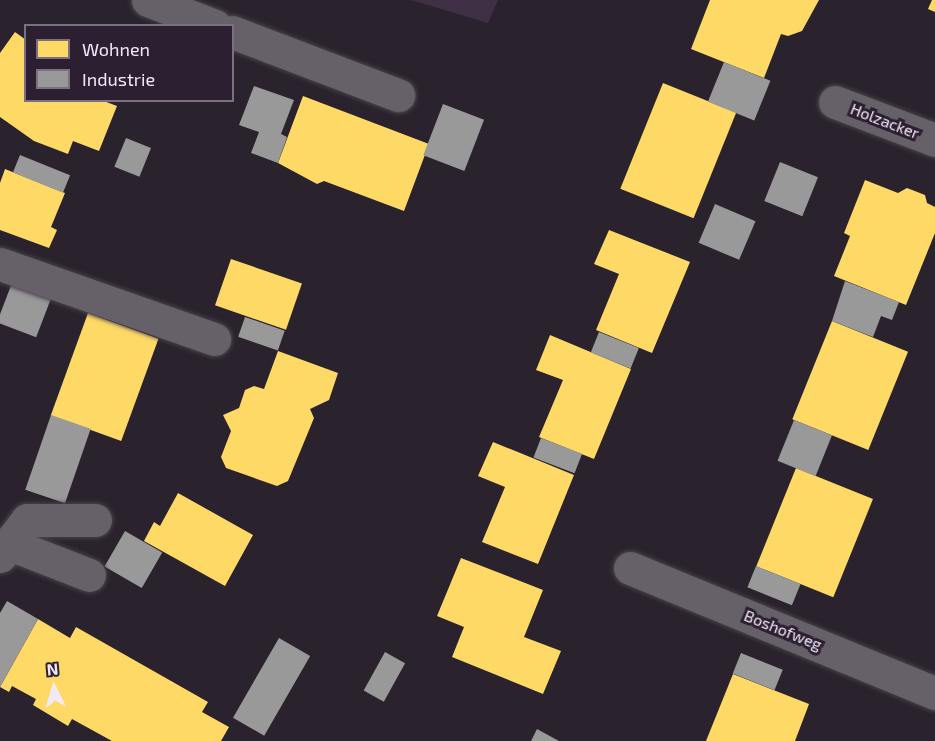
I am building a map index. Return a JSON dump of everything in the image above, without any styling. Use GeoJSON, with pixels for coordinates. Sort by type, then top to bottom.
{"type":"FeatureCollection","features":[{"type":"Feature","properties":{"kind":"street"},"geometry":{"type":"LineString","coordinates":[[148,0],[210,24]]}},
{"type":"Feature","properties":{"kind":"street"},"geometry":{"type":"LineString","coordinates":[[234,33],[398,95]]}},
{"type":"Feature","properties":{"kind":"street","name":"Holzacker"},"geometry":{"type":"LineString","coordinates":[[835,102],[935,140]]}},
{"type":"Feature","properties":{"kind":"street"},"geometry":{"type":"LineString","coordinates":[[0,264],[214,339]]}},
{"type":"Feature","properties":{"kind":"street"},"geometry":{"type":"LineString","coordinates":[[89,575],[4,550],[27,520],[95,520]]}},
{"type":"Feature","properties":{"kind":"street","name":"Boshofweg"},"geometry":{"type":"LineString","coordinates":[[630,568],[935,693]]}},
{"type":"Feature","properties":{"kind":"shaded area"},"geometry":{"type":"Polygon","coordinates":[[[411,0],[498,0],[488,23],[411,0]]]}},
{"type":"Feature","properties":{"kind":"building: Wohnen"},"geometry":{"type":"Polygon","coordinates":[[[710,0],[819,0],[802,31],[788,36],[781,34],[764,78],[691,49],[710,0]]]}},
{"type":"Feature","properties":{"kind":"building: Wohnen"},"geometry":{"type":"Polygon","coordinates":[[[932,0],[935,0],[935,12],[928,9],[932,0]]]}},
{"type":"Feature","properties":{"kind":"building: Wohnen"},"geometry":{"type":"Polygon","coordinates":[[[15,32],[24,39],[24,102],[106,102],[117,106],[99,151],[73,141],[68,154],[34,141],[0,117],[0,53],[15,32]]]}},
{"type":"Feature","properties":{"kind":"building: Wohnen"},"geometry":{"type":"Polygon","coordinates":[[[663,83],[736,113],[694,218],[620,189],[663,83]]]}},
{"type":"Feature","properties":{"kind":"building: Wohnen"},"geometry":{"type":"Polygon","coordinates":[[[303,96],[429,144],[404,211],[324,181],[317,184],[278,163],[303,96]]]}},
{"type":"Feature","properties":{"kind":"building: Wohnen"},"geometry":{"type":"Polygon","coordinates":[[[5,169],[65,193],[51,227],[57,230],[49,248],[0,230],[0,183],[5,169]]]}},
{"type":"Feature","properties":{"kind":"building: Wohnen"},"geometry":{"type":"Polygon","coordinates":[[[865,180],[898,193],[907,188],[925,195],[927,203],[935,207],[935,233],[906,305],[834,276],[850,236],[844,233],[865,180]]]}},
{"type":"Feature","properties":{"kind":"building: Wohnen"},"geometry":{"type":"Polygon","coordinates":[[[609,230],[690,262],[652,353],[596,330],[619,274],[594,264],[609,230]]]}},
{"type":"Feature","properties":{"kind":"building: Wohnen"},"geometry":{"type":"Polygon","coordinates":[[[231,259],[302,283],[286,330],[215,305],[231,259]]]}},
{"type":"Feature","properties":{"kind":"building: Wohnen"},"geometry":{"type":"Polygon","coordinates":[[[88,313],[158,339],[121,441],[51,415],[88,313]]]}},
{"type":"Feature","properties":{"kind":"building: Wohnen"},"geometry":{"type":"Polygon","coordinates":[[[832,321],[908,352],[868,450],[792,419],[832,321]]]}},
{"type":"Feature","properties":{"kind":"building: Wohnen"},"geometry":{"type":"Polygon","coordinates":[[[550,335],[631,369],[594,459],[539,437],[563,380],[536,370],[550,335]]]}},
{"type":"Feature","properties":{"kind":"building: Wohnen"},"geometry":{"type":"Polygon","coordinates":[[[278,351],[338,373],[329,400],[310,409],[314,418],[288,481],[277,486],[226,468],[221,457],[231,431],[223,415],[239,408],[245,390],[254,386],[264,389],[278,351]]]}},
{"type":"Feature","properties":{"kind":"building: Wohnen"},"geometry":{"type":"Polygon","coordinates":[[[493,442],[574,475],[538,564],[482,542],[505,487],[478,476],[493,442]]]}},
{"type":"Feature","properties":{"kind":"building: Wohnen"},"geometry":{"type":"Polygon","coordinates":[[[796,468],[873,499],[833,597],[756,566],[796,468]]]}},
{"type":"Feature","properties":{"kind":"building: Wohnen"},"geometry":{"type":"Polygon","coordinates":[[[178,493],[253,535],[225,586],[144,541],[154,522],[160,526],[178,493]]]}},
{"type":"Feature","properties":{"kind":"building: Wohnen"},"geometry":{"type":"Polygon","coordinates":[[[461,558],[543,590],[524,637],[561,651],[543,694],[452,657],[464,627],[437,616],[461,558]]]}},
{"type":"Feature","properties":{"kind":"building: Wohnen"},"geometry":{"type":"Polygon","coordinates":[[[38,619],[70,638],[76,627],[208,702],[202,712],[229,727],[221,741],[112,741],[72,719],[68,726],[33,705],[36,699],[12,686],[9,692],[0,687],[38,619]]]}},
{"type":"Feature","properties":{"kind":"building: Wohnen"},"geometry":{"type":"Polygon","coordinates":[[[733,674],[809,704],[795,741],[706,741],[733,674]]]}},
{"type":"Feature","properties":{"kind":"building: Industrie"},"geometry":{"type":"Polygon","coordinates":[[[724,62],[770,81],[754,121],[708,102],[724,62]]]}},
{"type":"Feature","properties":{"kind":"building: Industrie"},"geometry":{"type":"Polygon","coordinates":[[[254,86],[294,100],[281,134],[287,137],[278,163],[251,153],[259,132],[239,125],[254,86]]]}},
{"type":"Feature","properties":{"kind":"building: Industrie"},"geometry":{"type":"Polygon","coordinates":[[[443,104],[484,120],[464,171],[423,155],[443,104]]]}},
{"type":"Feature","properties":{"kind":"building: Industrie"},"geometry":{"type":"Polygon","coordinates":[[[126,138],[151,148],[139,177],[114,167],[126,138]]]}},
{"type":"Feature","properties":{"kind":"building: Industrie"},"geometry":{"type":"Polygon","coordinates":[[[20,155],[70,175],[63,193],[13,173],[20,155]]]}},
{"type":"Feature","properties":{"kind":"building: Industrie"},"geometry":{"type":"Polygon","coordinates":[[[780,162],[818,177],[802,216],[764,201],[780,162]]]}},
{"type":"Feature","properties":{"kind":"building: Industrie"},"geometry":{"type":"Polygon","coordinates":[[[715,204],[756,221],[739,260],[699,243],[715,204]]]}},
{"type":"Feature","properties":{"kind":"building: Industrie"},"geometry":{"type":"Polygon","coordinates":[[[845,281],[899,302],[892,320],[881,316],[873,337],[832,321],[845,281]]]}},
{"type":"Feature","properties":{"kind":"building: Industrie"},"geometry":{"type":"Polygon","coordinates":[[[12,283],[51,298],[36,337],[0,323],[0,314],[12,283]]]}},
{"type":"Feature","properties":{"kind":"building: Industrie"},"geometry":{"type":"Polygon","coordinates":[[[245,317],[285,331],[278,351],[238,337],[245,317]]]}},
{"type":"Feature","properties":{"kind":"building: Industrie"},"geometry":{"type":"Polygon","coordinates":[[[599,332],[639,348],[631,369],[591,352],[599,332]]]}},
{"type":"Feature","properties":{"kind":"building: Industrie"},"geometry":{"type":"Polygon","coordinates":[[[51,415],[91,429],[65,503],[25,490],[51,415]]]}},
{"type":"Feature","properties":{"kind":"building: Industrie"},"geometry":{"type":"Polygon","coordinates":[[[794,420],[832,435],[816,476],[778,461],[794,420]]]}},
{"type":"Feature","properties":{"kind":"building: Industrie"},"geometry":{"type":"Polygon","coordinates":[[[541,438],[582,454],[575,473],[533,458],[541,438]]]}},
{"type":"Feature","properties":{"kind":"building: Industrie"},"geometry":{"type":"Polygon","coordinates":[[[125,531],[162,552],[142,588],[104,567],[125,531]]]}},
{"type":"Feature","properties":{"kind":"building: Industrie"},"geometry":{"type":"Polygon","coordinates":[[[756,566],[801,584],[792,605],[747,587],[756,566]]]}},
{"type":"Feature","properties":{"kind":"building: Industrie"},"geometry":{"type":"Polygon","coordinates":[[[7,601],[38,619],[0,687],[0,613],[7,601]]]}},
{"type":"Feature","properties":{"kind":"building: Industrie"},"geometry":{"type":"Polygon","coordinates":[[[279,638],[310,656],[264,736],[233,718],[279,638]]]}},
{"type":"Feature","properties":{"kind":"building: Industrie"},"geometry":{"type":"Polygon","coordinates":[[[385,652],[405,663],[384,702],[364,690],[385,652]]]}},
{"type":"Feature","properties":{"kind":"building: Industrie"},"geometry":{"type":"Polygon","coordinates":[[[741,653],[783,670],[774,690],[733,673],[741,653]]]}},
{"type":"Feature","properties":{"kind":"building: Industrie"},"geometry":{"type":"Polygon","coordinates":[[[537,729],[559,741],[531,741],[537,729]]]}}]}
